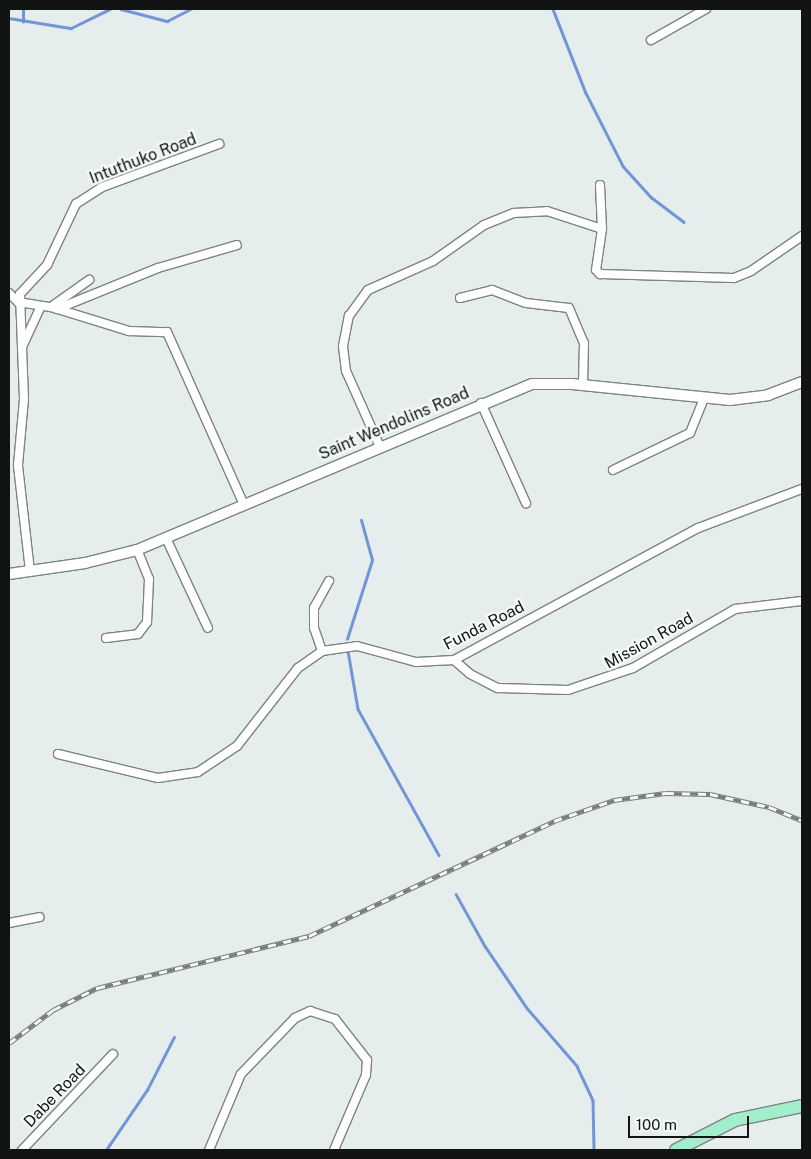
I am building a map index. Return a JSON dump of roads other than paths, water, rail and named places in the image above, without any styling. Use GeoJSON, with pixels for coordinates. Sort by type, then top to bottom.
{"type":"FeatureCollection","features":[{"type":"Feature","properties":{"kind":"highway"},"geometry":{"type":"LineString","coordinates":[[676,1150],[735,1120],[802,1106]]}},
{"type":"Feature","properties":{"kind":"street"},"geometry":{"type":"LineString","coordinates":[[651,40],[706,9]]}},
{"type":"Feature","properties":{"kind":"street","name":"Intuthuko Road"},"geometry":{"type":"LineString","coordinates":[[18,302],[22,290],[47,265],[76,204],[102,187],[219,144]]}},
{"type":"Feature","properties":{"kind":"street"},"geometry":{"type":"LineString","coordinates":[[600,185],[602,229],[596,266],[597,272],[606,274],[725,279],[751,271],[802,236]]}},
{"type":"Feature","properties":{"kind":"street"},"geometry":{"type":"LineString","coordinates":[[380,447],[344,362],[349,316],[375,284],[455,247],[484,225],[534,210],[567,215],[602,229]]}},
{"type":"Feature","properties":{"kind":"street"},"geometry":{"type":"LineString","coordinates":[[54,308],[158,268],[237,245]]}},
{"type":"Feature","properties":{"kind":"street"},"geometry":{"type":"LineString","coordinates":[[54,308],[90,280]]}},
{"type":"Feature","properties":{"kind":"street"},"geometry":{"type":"LineString","coordinates":[[460,298],[484,289],[526,303],[569,308],[584,343],[584,385]]}},
{"type":"Feature","properties":{"kind":"street"},"geometry":{"type":"LineString","coordinates":[[9,293],[18,302],[54,308],[129,332],[160,330],[171,335],[244,505]]}},
{"type":"Feature","properties":{"kind":"street"},"geometry":{"type":"LineString","coordinates":[[18,302],[22,347],[24,411],[18,464],[30,571]]}},
{"type":"Feature","properties":{"kind":"street"},"geometry":{"type":"LineString","coordinates":[[22,347],[41,306]]}},
{"type":"Feature","properties":{"kind":"street","name":"Saint Wendolins Road"},"geometry":{"type":"LineString","coordinates":[[9,574],[137,550],[482,403],[532,384],[584,385],[704,398],[748,399],[802,382]]}},
{"type":"Feature","properties":{"kind":"street"},"geometry":{"type":"LineString","coordinates":[[613,470],[690,433],[704,398]]}},
{"type":"Feature","properties":{"kind":"street"},"geometry":{"type":"LineString","coordinates":[[482,403],[526,504]]}},
{"type":"Feature","properties":{"kind":"street","name":"Funda Road"},"geometry":{"type":"LineString","coordinates":[[58,754],[158,778],[198,772],[237,746],[298,668],[322,651],[357,646],[416,662],[454,660],[698,528],[802,489]]}},
{"type":"Feature","properties":{"kind":"street"},"geometry":{"type":"LineString","coordinates":[[166,538],[208,628]]}},
{"type":"Feature","properties":{"kind":"street"},"geometry":{"type":"LineString","coordinates":[[106,638],[138,634],[147,622],[149,579],[137,550]]}},
{"type":"Feature","properties":{"kind":"street"},"geometry":{"type":"LineString","coordinates":[[322,651],[314,628],[314,608],[329,581]]}},
{"type":"Feature","properties":{"kind":"street","name":"Mission Road"},"geometry":{"type":"LineString","coordinates":[[454,660],[470,674],[498,688],[568,690],[633,668],[735,609],[802,601]]}},
{"type":"Feature","properties":{"kind":"street"},"geometry":{"type":"LineString","coordinates":[[9,923],[39,917]]}},
{"type":"Feature","properties":{"kind":"street"},"geometry":{"type":"LineString","coordinates":[[208,1150],[242,1074],[295,1018],[310,1011],[335,1019],[367,1060],[366,1075],[334,1150]]}},
{"type":"Feature","properties":{"kind":"street","name":"Dabe Road"},"geometry":{"type":"LineString","coordinates":[[22,1150],[113,1054]]}},
{"type":"Feature","properties":{"kind":"waterway"},"geometry":{"type":"LineString","coordinates":[[23,9],[23,22]]}},
{"type":"Feature","properties":{"kind":"waterway"},"geometry":{"type":"LineString","coordinates":[[9,18],[71,28],[110,9]]}},
{"type":"Feature","properties":{"kind":"waterway"},"geometry":{"type":"LineString","coordinates":[[121,9],[167,21],[191,9]]}},
{"type":"Feature","properties":{"kind":"waterway"},"geometry":{"type":"LineString","coordinates":[[553,9],[586,93],[623,166],[651,197],[684,222]]}},
{"type":"Feature","properties":{"kind":"waterway"},"geometry":{"type":"LineString","coordinates":[[347,639],[372,560],[361,520]]}},
{"type":"Feature","properties":{"kind":"waterway"},"geometry":{"type":"LineString","coordinates":[[348,651],[358,709],[439,855]]}},
{"type":"Feature","properties":{"kind":"waterway"},"geometry":{"type":"LineString","coordinates":[[456,894],[485,946],[527,1008],[577,1066],[593,1101],[594,1150]]}},
{"type":"Feature","properties":{"kind":"waterway"},"geometry":{"type":"LineString","coordinates":[[106,1150],[147,1090],[174,1037]]}},
{"type":"Feature","properties":{"kind":"railway"},"geometry":{"type":"LineString","coordinates":[[9,1043],[53,1010],[97,988],[309,936],[554,821],[614,800],[666,793],[710,794],[769,807],[802,820]]}}]}
